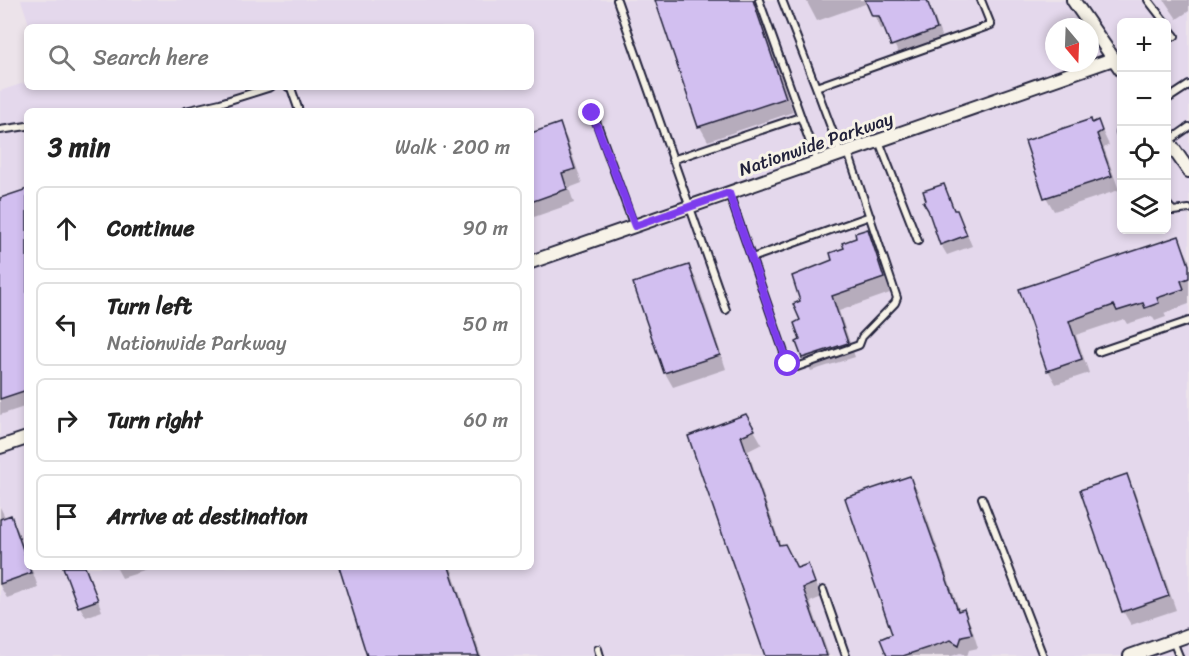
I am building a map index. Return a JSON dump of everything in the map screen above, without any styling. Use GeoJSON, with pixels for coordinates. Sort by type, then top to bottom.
{"type":"FeatureCollection","features":[{"type":"Feature","properties":{"kind":"street"},"geometry":{"type":"LineString","coordinates":[[1073,0],[1117,64]]}},
{"type":"Feature","properties":{"kind":"street","name":"Nationwide Parkway"},"geometry":{"type":"LineString","coordinates":[[534,261],[1113,59]]}},
{"type":"Feature","properties":{"kind":"street"},"geometry":{"type":"LineString","coordinates":[[1171,144],[1189,171]]}},
{"type":"Feature","properties":{"kind":"street"},"geometry":{"type":"LineString","coordinates":[[0,447],[24,439]]}},
{"type":"Feature","properties":{"kind":"street"},"geometry":{"type":"LineString","coordinates":[[1130,656],[1189,635]]}},
{"type":"Feature","properties":{"kind":"lane"},"geometry":{"type":"LineString","coordinates":[[617,0],[726,310]]}},
{"type":"Feature","properties":{"kind":"lane"},"geometry":{"type":"LineString","coordinates":[[759,0],[817,163]]}},
{"type":"Feature","properties":{"kind":"lane"},"geometry":{"type":"LineString","coordinates":[[729,193],[788,364],[797,367],[859,345],[862,337],[895,303],[897,298],[870,216],[782,0]]}},
{"type":"Feature","properties":{"kind":"lane"},"geometry":{"type":"LineString","coordinates":[[816,87],[991,25],[981,0]]}},
{"type":"Feature","properties":{"kind":"lane"},"geometry":{"type":"LineString","coordinates":[[1148,0],[1162,18]]}},
{"type":"Feature","properties":{"kind":"lane"},"geometry":{"type":"LineString","coordinates":[[1171,31],[1175,36]]}},
{"type":"Feature","properties":{"kind":"lane"},"geometry":{"type":"LineString","coordinates":[[1171,97],[1189,85]]}},
{"type":"Feature","properties":{"kind":"lane"},"geometry":{"type":"LineString","coordinates":[[198,108],[261,90]]}},
{"type":"Feature","properties":{"kind":"lane"},"geometry":{"type":"LineString","coordinates":[[292,90],[298,108]]}},
{"type":"Feature","properties":{"kind":"lane"},"geometry":{"type":"LineString","coordinates":[[592,113],[635,226]]}},
{"type":"Feature","properties":{"kind":"lane"},"geometry":{"type":"LineString","coordinates":[[672,160],[800,117]]}},
{"type":"Feature","properties":{"kind":"lane"},"geometry":{"type":"LineString","coordinates":[[0,130],[24,126]]}},
{"type":"Feature","properties":{"kind":"lane"},"geometry":{"type":"LineString","coordinates":[[1171,138],[1189,127]]}},
{"type":"Feature","properties":{"kind":"lane"},"geometry":{"type":"LineString","coordinates":[[879,141],[918,241]]}},
{"type":"Feature","properties":{"kind":"lane"},"geometry":{"type":"LineString","coordinates":[[1171,208],[1173,211],[1189,209]]}},
{"type":"Feature","properties":{"kind":"lane"},"geometry":{"type":"LineString","coordinates":[[752,258],[870,216]]}},
{"type":"Feature","properties":{"kind":"lane"},"geometry":{"type":"LineString","coordinates":[[1098,352],[1189,321]]}},
{"type":"Feature","properties":{"kind":"lane"},"geometry":{"type":"LineString","coordinates":[[982,498],[1043,656]]}},
{"type":"Feature","properties":{"kind":"lane"},"geometry":{"type":"LineString","coordinates":[[823,590],[846,656]]}},
{"type":"Feature","properties":{"kind":"lane"},"geometry":{"type":"LineString","coordinates":[[1173,640],[1179,656]]}},
{"type":"Feature","properties":{"kind":"lane"},"geometry":{"type":"LineString","coordinates":[[597,649],[600,656]]}},
{"type":"Feature","properties":{"kind":"shaded area"},"geometry":{"type":"Polygon","coordinates":[[[21,0],[1189,0],[1189,656],[0,656],[0,91],[24,83],[24,90],[534,90],[534,24],[29,24],[21,0]]]}},
{"type":"Feature","properties":{"kind":"building"},"geometry":{"type":"Polygon","coordinates":[[[655,0],[753,0],[786,98],[698,127],[655,0]]]}},
{"type":"Feature","properties":{"kind":"building"},"geometry":{"type":"Polygon","coordinates":[[[865,0],[927,0],[937,29],[891,46],[879,16],[872,16],[865,0]]]}},
{"type":"Feature","properties":{"kind":"building"},"geometry":{"type":"Polygon","coordinates":[[[1091,119],[1092,123],[1098,120],[1102,131],[1097,134],[1112,176],[1044,198],[1025,141],[1091,119]]]}},
{"type":"Feature","properties":{"kind":"building"},"geometry":{"type":"Polygon","coordinates":[[[560,123],[575,169],[562,173],[567,189],[534,201],[534,132],[560,123]]]}},
{"type":"Feature","properties":{"kind":"building"},"geometry":{"type":"Polygon","coordinates":[[[944,184],[967,235],[940,245],[923,202],[926,200],[923,191],[944,184]]]}},
{"type":"Feature","properties":{"kind":"building"},"geometry":{"type":"Polygon","coordinates":[[[24,190],[24,391],[0,399],[0,198],[24,190]]]}},
{"type":"Feature","properties":{"kind":"building"},"geometry":{"type":"Polygon","coordinates":[[[868,229],[884,278],[832,296],[848,343],[802,358],[796,342],[800,340],[794,323],[800,320],[793,304],[800,301],[792,276],[832,260],[830,253],[844,248],[842,243],[856,238],[855,233],[868,229]]]}},
{"type":"Feature","properties":{"kind":"building"},"geometry":{"type":"Polygon","coordinates":[[[1179,236],[1189,265],[1189,278],[1181,281],[1184,289],[1157,298],[1159,303],[1145,308],[1143,303],[1117,311],[1114,305],[1069,321],[1082,359],[1047,371],[1019,289],[1179,236]]]}},
{"type":"Feature","properties":{"kind":"building"},"geometry":{"type":"Polygon","coordinates":[[[689,265],[720,355],[664,373],[633,283],[689,265]]]}},
{"type":"Feature","properties":{"kind":"building"},"geometry":{"type":"Polygon","coordinates":[[[746,414],[755,430],[741,436],[779,545],[785,544],[797,568],[808,564],[815,583],[803,588],[827,656],[765,656],[688,436],[746,414]]]}},
{"type":"Feature","properties":{"kind":"building"},"geometry":{"type":"Polygon","coordinates":[[[1127,474],[1169,596],[1122,612],[1080,490],[1127,474]]]}},
{"type":"Feature","properties":{"kind":"building"},"geometry":{"type":"Polygon","coordinates":[[[910,476],[958,611],[964,609],[972,634],[962,636],[959,645],[951,640],[903,656],[887,656],[880,639],[892,634],[845,498],[910,476]]]}},
{"type":"Feature","properties":{"kind":"building"},"geometry":{"type":"Polygon","coordinates":[[[11,515],[24,552],[24,570],[30,570],[31,573],[0,584],[0,519],[11,515]]]}},
{"type":"Feature","properties":{"kind":"building"},"geometry":{"type":"Polygon","coordinates":[[[64,570],[86,570],[98,600],[78,607],[64,570]]]}},
{"type":"Feature","properties":{"kind":"building"},"geometry":{"type":"Polygon","coordinates":[[[340,570],[450,570],[479,656],[367,656],[340,570]]]}},
{"type":"Feature","properties":{"kind":"route"},"geometry":{"type":"LineString","coordinates":[[592,113],[635,226],[729,193],[788,364]]}}]}
